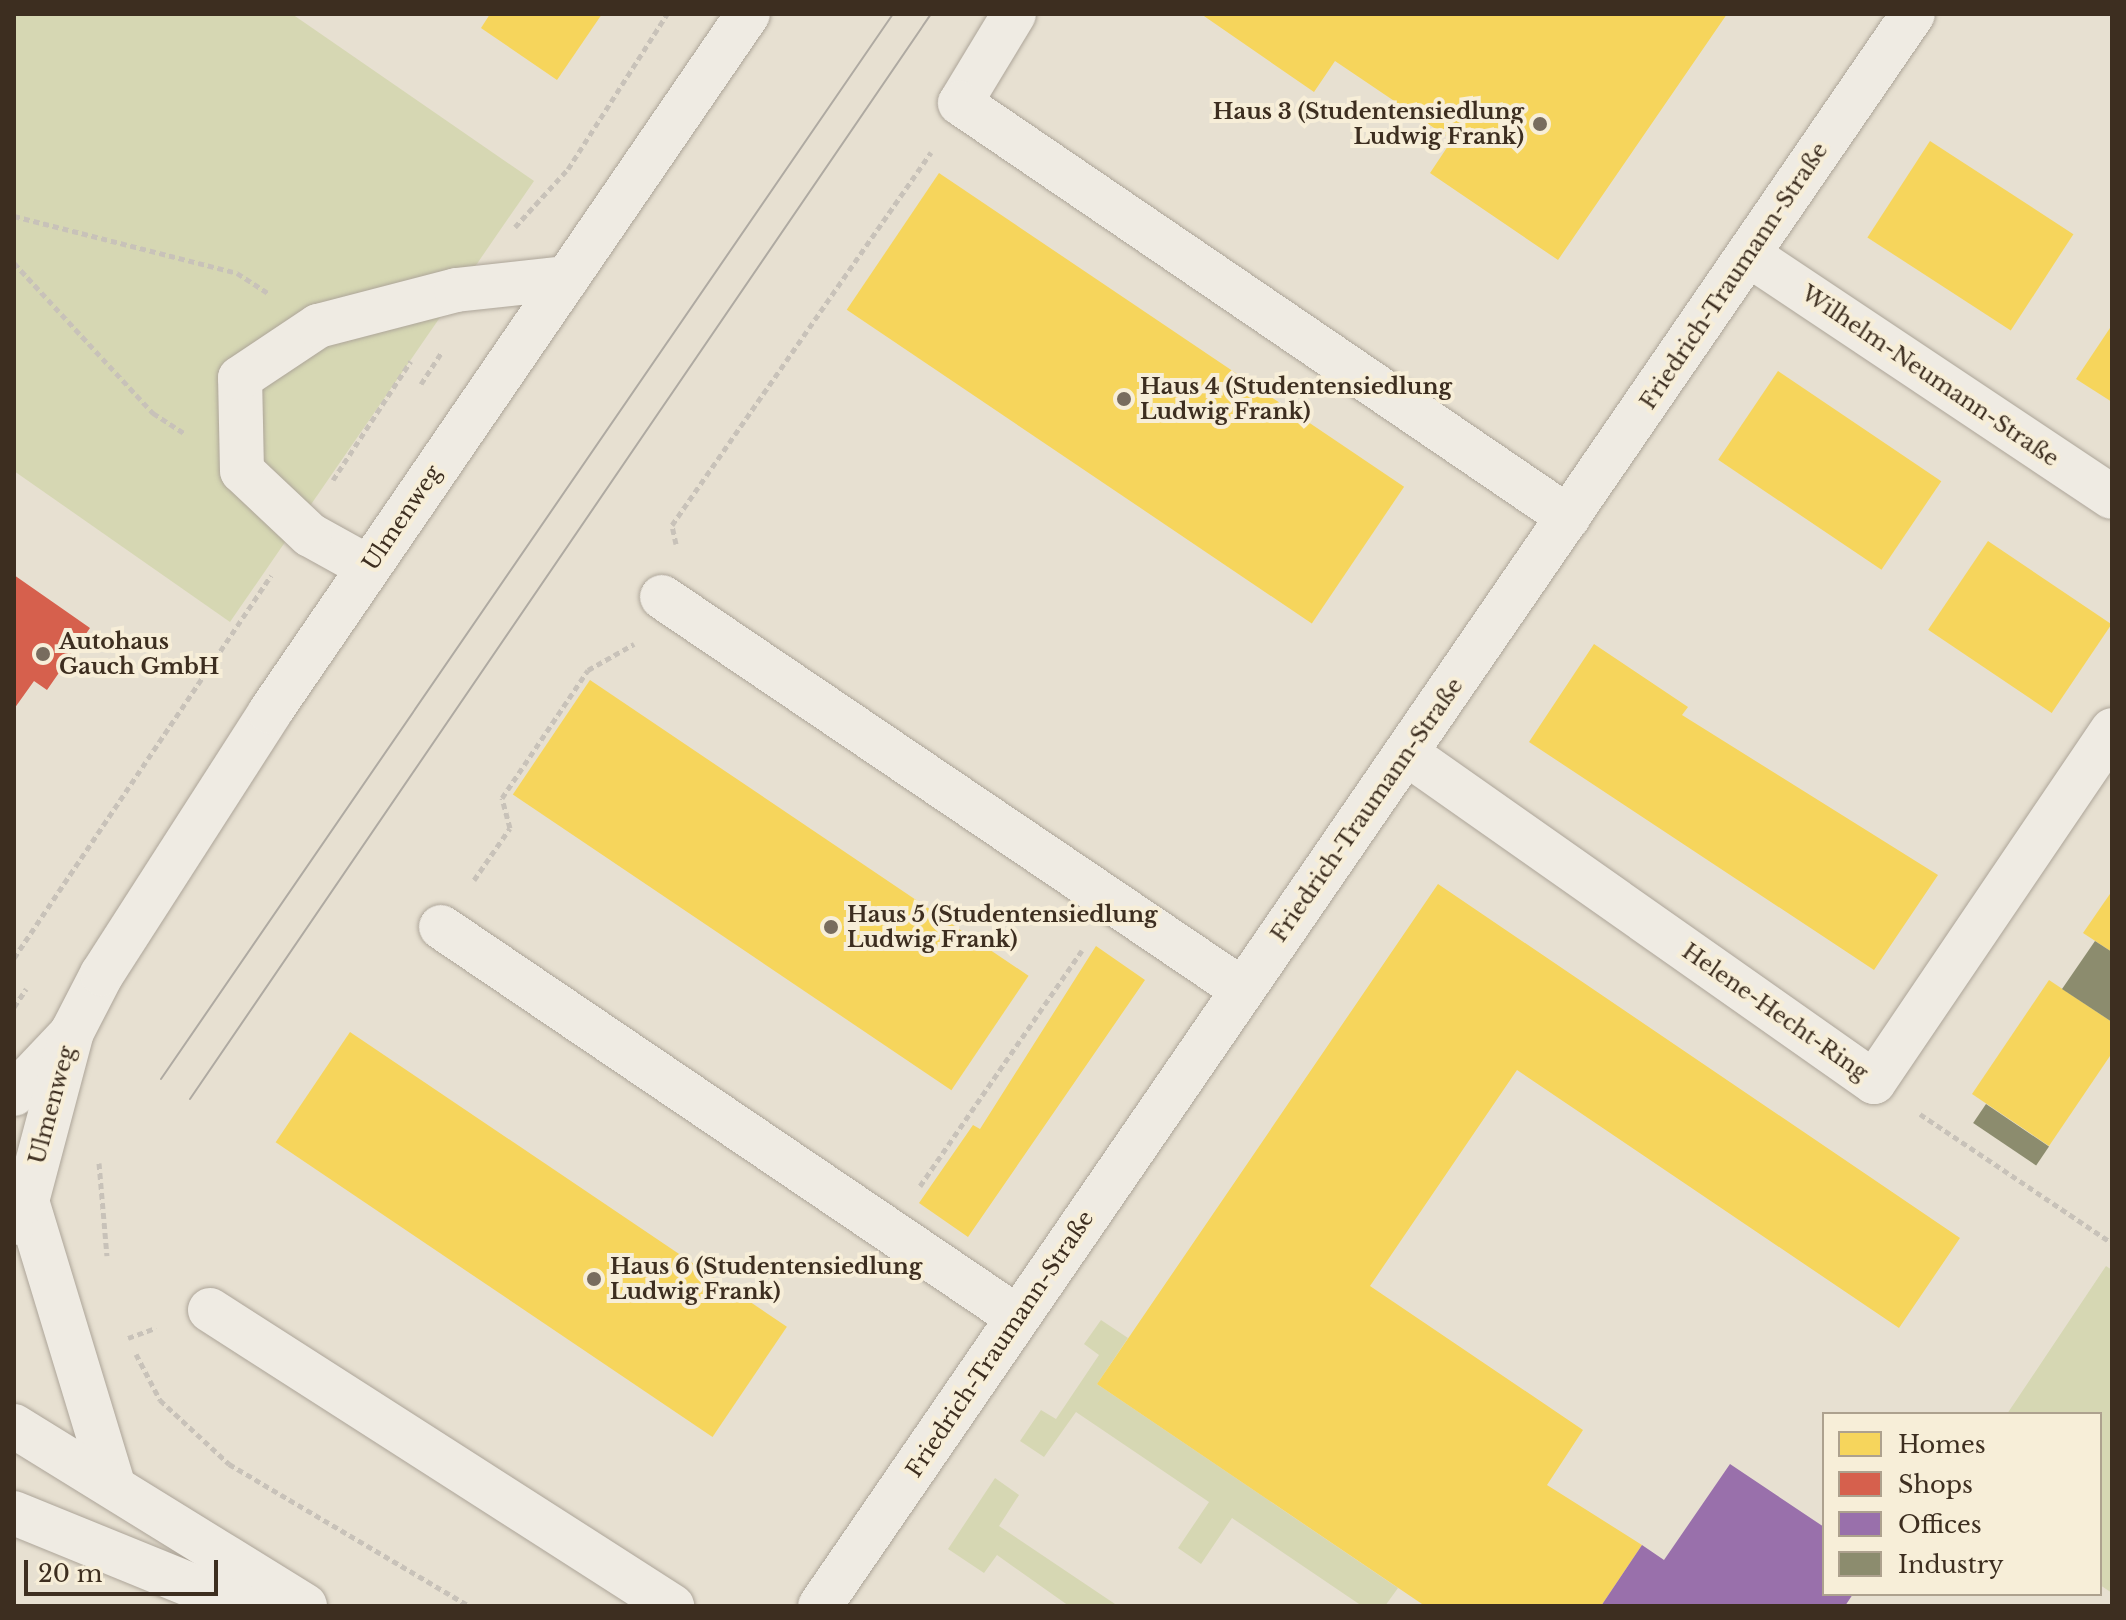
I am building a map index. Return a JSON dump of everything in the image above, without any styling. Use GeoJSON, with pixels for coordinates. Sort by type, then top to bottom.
{"type":"FeatureCollection","features":[{"type":"Feature","properties":{"kind":"street","name":"Ulmenweg"},"geometry":{"type":"LineString","coordinates":[[20,1212],[72,1032],[102,974],[368,567],[748,14]]}},
{"type":"Feature","properties":{"kind":"street"},"geometry":{"type":"LineString","coordinates":[[1014,14],[960,103],[1568,517]]}},
{"type":"Feature","properties":{"kind":"street","name":"Friedrich-Traumann-Straße"},"geometry":{"type":"LineString","coordinates":[[833,1602],[1017,1317],[1913,14]]}},
{"type":"Feature","properties":{"kind":"street","name":"Wilhelm-Neumann-Straße"},"geometry":{"type":"LineString","coordinates":[[1749,255],[2112,497]]}},
{"type":"Feature","properties":{"kind":"street"},"geometry":{"type":"LineString","coordinates":[[368,567],[310,535],[242,471],[240,378],[318,326],[456,290],[567,278]]}},
{"type":"Feature","properties":{"kind":"street"},"geometry":{"type":"LineString","coordinates":[[662,597],[1243,990]]}},
{"type":"Feature","properties":{"kind":"street","name":"Helene-Hecht-Ring"},"geometry":{"type":"LineString","coordinates":[[1406,753],[1874,1082],[2112,730]]}},
{"type":"Feature","properties":{"kind":"street"},"geometry":{"type":"LineString","coordinates":[[441,927],[1017,1317]]}},
{"type":"Feature","properties":{"kind":"street","name":"Ulmenweg"},"geometry":{"type":"LineString","coordinates":[[14,1094],[72,1032]]}},
{"type":"Feature","properties":{"kind":"street"},"geometry":{"type":"LineString","coordinates":[[20,1212],[112,1481]]}},
{"type":"Feature","properties":{"kind":"street"},"geometry":{"type":"LineString","coordinates":[[210,1310],[672,1606]]}},
{"type":"Feature","properties":{"kind":"street"},"geometry":{"type":"LineString","coordinates":[[14,1426],[112,1481],[305,1606]]}},
{"type":"Feature","properties":{"kind":"street"},"geometry":{"type":"LineString","coordinates":[[14,1513],[242,1606]]}},
{"type":"Feature","properties":{"kind":"path"},"geometry":{"type":"LineString","coordinates":[[441,927],[510,828],[502,798],[588,670],[656,624],[662,597],[681,571],[672,525],[960,103]]}},
{"type":"Feature","properties":{"kind":"path"},"geometry":{"type":"LineString","coordinates":[[14,216],[237,273],[318,326]]}},
{"type":"Feature","properties":{"kind":"path"},"geometry":{"type":"LineString","coordinates":[[14,263],[153,413],[242,471]]}},
{"type":"Feature","properties":{"kind":"path"},"geometry":{"type":"LineString","coordinates":[[889,1231],[1115,903]]}},
{"type":"Feature","properties":{"kind":"path"},"geometry":{"type":"LineString","coordinates":[[1874,1082],[2112,1243]]}},
{"type":"Feature","properties":{"kind":"path"},"geometry":{"type":"LineString","coordinates":[[99,1155],[99,1225],[110,1267]]}},
{"type":"Feature","properties":{"kind":"path"},"geometry":{"type":"LineString","coordinates":[[124,1324],[127,1338],[160,1400],[229,1464],[469,1606]]}},
{"type":"Feature","properties":{"kind":"path"},"geometry":{"type":"LineString","coordinates":[[127,1338],[163,1325]]}},
{"type":"Feature","properties":{"kind":"green space"},"geometry":{"type":"Polygon","coordinates":[[[14,14],[292,14],[534,181],[230,622],[14,471],[14,14]]]}},
{"type":"Feature","properties":{"kind":"green space"},"geometry":{"type":"Polygon","coordinates":[[[2106,1266],[2112,1270],[2112,1593],[2102,1586],[2102,1412],[2008,1412],[2106,1266]]]}},
{"type":"Feature","properties":{"kind":"green space"},"geometry":{"type":"Polygon","coordinates":[[[1101,1320],[1128,1338],[1097,1384],[1398,1588],[1385,1606],[1362,1606],[1232,1518],[1201,1564],[1178,1548],[1209,1502],[1076,1412],[1044,1457],[1020,1441],[1041,1410],[1056,1419],[1099,1355],[1084,1344],[1101,1320]]]}},
{"type":"Feature","properties":{"kind":"green space"},"geometry":{"type":"Polygon","coordinates":[[[995,1478],[1019,1495],[999,1526],[1118,1606],[1069,1606],[997,1555],[984,1573],[948,1549],[995,1478]]]}},
{"type":"Feature","properties":{"kind":"building: Homes"},"geometry":{"type":"Polygon","coordinates":[[[490,14],[602,14],[557,80],[481,28],[490,14]]]}},
{"type":"Feature","properties":{"kind":"building: Homes","name":"Haus 3 (Studentensiedlung Ludwig Frank)"},"geometry":{"type":"Polygon","coordinates":[[[1201,14],[1727,14],[1558,260],[1430,173],[1452,140],[1335,61],[1314,92],[1201,14]]]}},
{"type":"Feature","properties":{"kind":"building: Homes"},"geometry":{"type":"Polygon","coordinates":[[[1930,141],[2073,234],[2011,331],[1867,237],[1930,141]]]}},
{"type":"Feature","properties":{"kind":"building: Homes","name":"Haus 4 (Studentensiedlung Ludwig Frank)"},"geometry":{"type":"Polygon","coordinates":[[[939,173],[1404,487],[1312,623],[847,310],[939,173]]]}},
{"type":"Feature","properties":{"kind":"building: Homes"},"geometry":{"type":"Polygon","coordinates":[[[2112,325],[2112,402],[2076,379],[2112,325]]]}},
{"type":"Feature","properties":{"kind":"building: Homes"},"geometry":{"type":"Polygon","coordinates":[[[1778,371],[1941,481],[1881,570],[1718,460],[1778,371]]]}},
{"type":"Feature","properties":{"kind":"building: Homes"},"geometry":{"type":"Polygon","coordinates":[[[1988,541],[2112,624],[2052,713],[1928,630],[1988,541]]]}},
{"type":"Feature","properties":{"kind":"building: Homes"},"geometry":{"type":"Polygon","coordinates":[[[1594,644],[1688,707],[1682,715],[1938,875],[1874,970],[1529,742],[1594,644]]]}},
{"type":"Feature","properties":{"kind":"building: Homes","name":"Haus 5 (Studentensiedlung Ludwig Frank)"},"geometry":{"type":"Polygon","coordinates":[[[590,680],[1029,976],[951,1090],[513,794],[590,680]]]}},
{"type":"Feature","properties":{"kind":"building: Homes"},"geometry":{"type":"Polygon","coordinates":[[[1438,884],[1960,1238],[1899,1328],[1517,1070],[1370,1286],[1583,1430],[1547,1485],[1642,1545],[1601,1606],[1425,1606],[1097,1384],[1438,884]]]}},
{"type":"Feature","properties":{"kind":"building: Homes"},"geometry":{"type":"Polygon","coordinates":[[[2112,891],[2112,952],[2083,933],[2112,891]]]}},
{"type":"Feature","properties":{"kind":"building: Homes"},"geometry":{"type":"Polygon","coordinates":[[[1096,946],[1145,980],[968,1237],[919,1203],[973,1125],[980,1129],[1096,946]]]}},
{"type":"Feature","properties":{"kind":"building: Homes"},"geometry":{"type":"Polygon","coordinates":[[[2049,980],[2112,1022],[2112,1053],[2049,1146],[1972,1094],[2049,980]]]}},
{"type":"Feature","properties":{"kind":"building: Homes","name":"Haus 6 (Studentensiedlung Ludwig Frank)"},"geometry":{"type":"Polygon","coordinates":[[[350,1032],[787,1327],[713,1437],[276,1142],[350,1032]]]}},
{"type":"Feature","properties":{"kind":"building: Shops","name":"Autohaus Gauch GmbH"},"geometry":{"type":"Polygon","coordinates":[[[14,575],[90,628],[47,690],[34,681],[14,709],[14,575]]]}},
{"type":"Feature","properties":{"kind":"building: Offices"},"geometry":{"type":"Polygon","coordinates":[[[1730,1464],[1822,1526],[1822,1596],[1852,1596],[1845,1606],[1601,1606],[1642,1545],[1664,1560],[1730,1464]]]}},
{"type":"Feature","properties":{"kind":"building: Industry"},"geometry":{"type":"Polygon","coordinates":[[[2095,941],[2112,952],[2112,1022],[2062,989],[2095,941]]]}},
{"type":"Feature","properties":{"kind":"building: Industry"},"geometry":{"type":"Polygon","coordinates":[[[1986,1104],[2049,1146],[2036,1166],[1973,1123],[1986,1104]]]}},
{"type":"Feature","properties":{"kind":"tram line"},"geometry":{"type":"LineString","coordinates":[[161,1079],[893,14]]}},
{"type":"Feature","properties":{"kind":"tram line"},"geometry":{"type":"LineString","coordinates":[[190,1099],[931,14]]}},
{"type":"Feature","properties":{"kind":"place","name":"Haus 3 (Studentensiedlung Ludwig Frank)"},"geometry":{"type":"Point","coordinates":[1540,124]}},
{"type":"Feature","properties":{"kind":"place","name":"Haus 4 (Studentensiedlung Ludwig Frank)"},"geometry":{"type":"Point","coordinates":[1124,399]}},
{"type":"Feature","properties":{"kind":"place","name":"Autohaus Gauch GmbH"},"geometry":{"type":"Point","coordinates":[43,654]}},
{"type":"Feature","properties":{"kind":"place","name":"Haus 5 (Studentensiedlung Ludwig Frank)"},"geometry":{"type":"Point","coordinates":[831,927]}},
{"type":"Feature","properties":{"kind":"place","name":"Haus 6 (Studentensiedlung Ludwig Frank)"},"geometry":{"type":"Point","coordinates":[594,1279]}}]}
